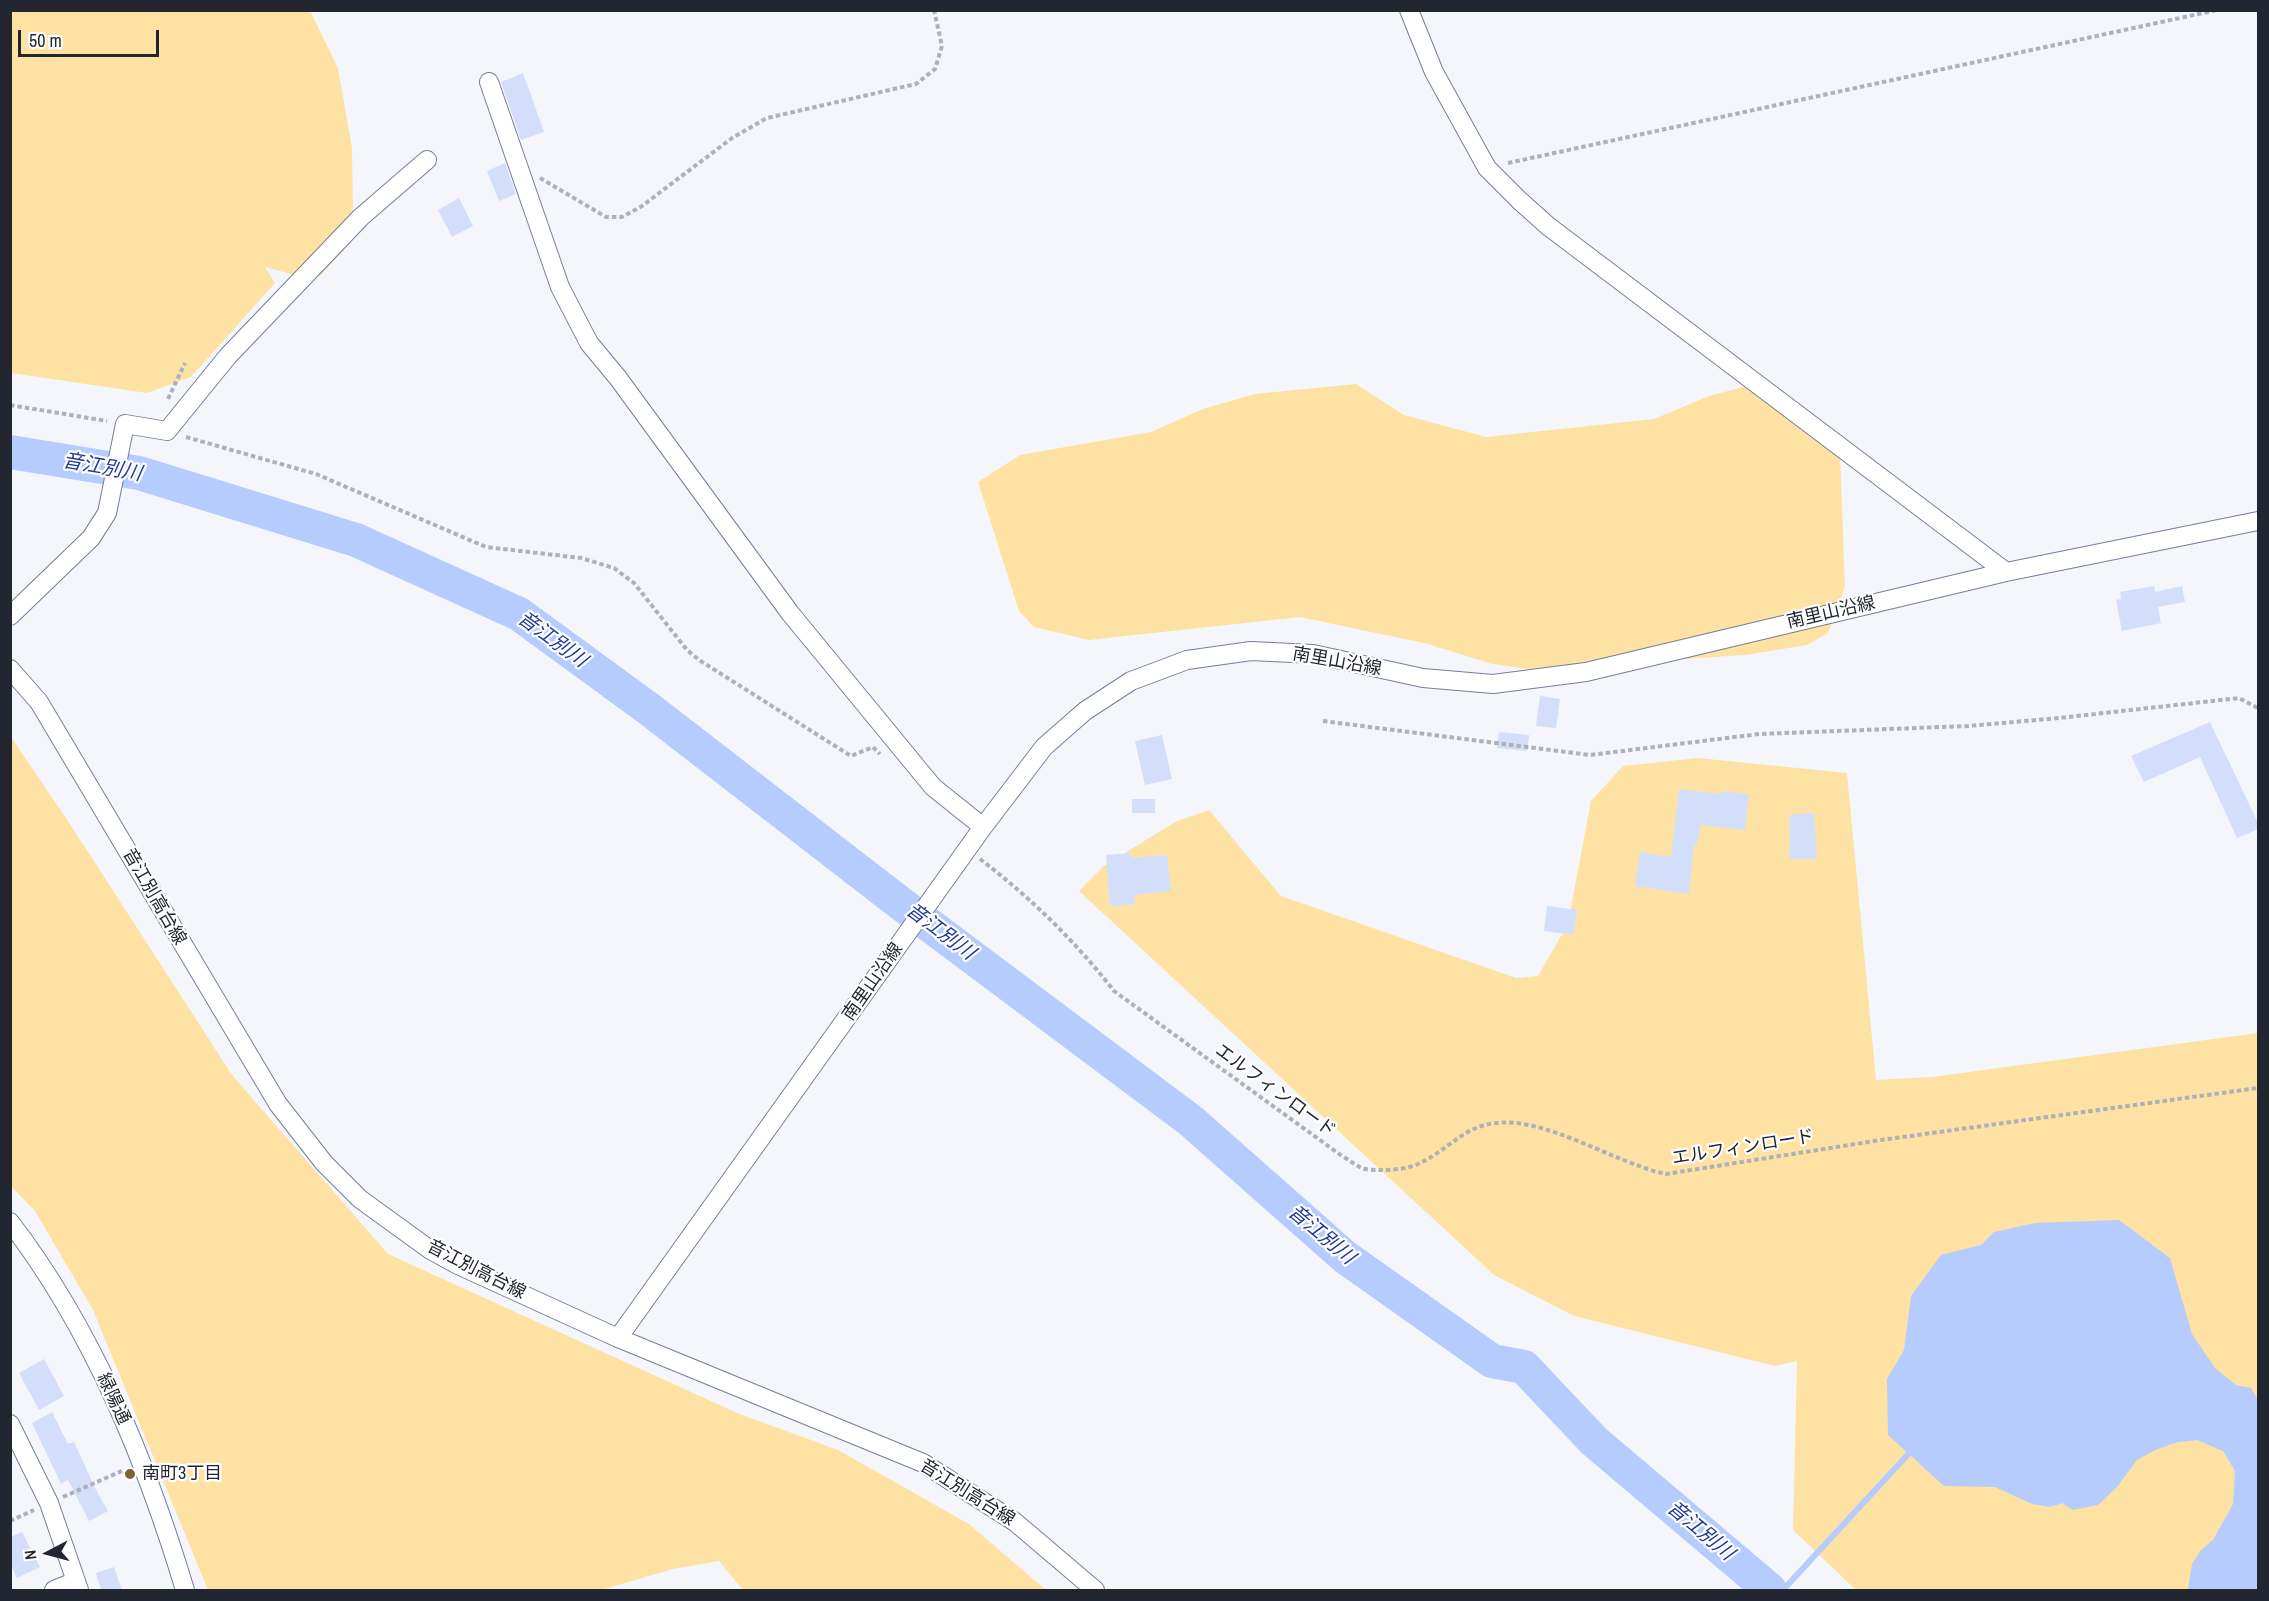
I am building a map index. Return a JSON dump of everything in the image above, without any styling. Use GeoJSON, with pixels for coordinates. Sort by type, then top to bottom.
{"type":"FeatureCollection","features":[{"type":"Feature","properties":{"kind":"street"},"geometry":{"type":"LineString","coordinates":[[1409,10],[1434,72],[1487,168],[1519,200],[1548,226],[2006,572]]}},
{"type":"Feature","properties":{"kind":"street"},"geometry":{"type":"LineString","coordinates":[[489,82],[560,287],[589,343],[618,378],[790,613],[933,787],[983,827]]}},
{"type":"Feature","properties":{"kind":"street"},"geometry":{"type":"LineString","coordinates":[[10,616],[91,538],[106,513],[125,424],[167,431],[228,356],[361,217],[427,160]]}},
{"type":"Feature","properties":{"kind":"street","name":"南里山沿線"},"geometry":{"type":"LineString","coordinates":[[618,1338],[947,876],[1044,747],[1085,711],[1131,681],[1187,660],[1251,651],[1312,654],[1423,678],[1493,684],[1586,672],[2006,572],[2259,521]]}},
{"type":"Feature","properties":{"kind":"street","name":"音江別高台線"},"geometry":{"type":"LineString","coordinates":[[10,669],[39,702],[278,1104],[324,1163],[360,1199],[429,1249],[458,1265],[618,1338],[923,1463],[1015,1522],[1095,1590]]}},
{"type":"Feature","properties":{"kind":"street","name":"緑陽通"},"geometry":{"type":"LineString","coordinates":[[10,1222],[59,1294],[117,1407],[144,1471],[173,1551],[184,1590]]}},
{"type":"Feature","properties":{"kind":"street"},"geometry":{"type":"LineString","coordinates":[[12,1430],[49,1503],[78,1586],[54,1590]]}},
{"type":"Feature","properties":{"kind":"path"},"geometry":{"type":"LineString","coordinates":[[524,184],[533,174],[606,217],[622,217],[642,206],[732,138],[767,118],[916,84],[935,69],[942,46],[934,10]]}},
{"type":"Feature","properties":{"kind":"path"},"geometry":{"type":"LineString","coordinates":[[1487,168],[2217,10]]}},
{"type":"Feature","properties":{"kind":"path"},"geometry":{"type":"LineString","coordinates":[[166,402],[185,363]]}},
{"type":"Feature","properties":{"kind":"path"},"geometry":{"type":"LineString","coordinates":[[10,405],[125,424]]}},
{"type":"Feature","properties":{"kind":"path"},"geometry":{"type":"LineString","coordinates":[[167,431],[316,474],[486,547],[581,558],[614,568],[634,583],[687,650],[699,660],[851,756],[873,747],[881,755]]}},
{"type":"Feature","properties":{"kind":"path"},"geometry":{"type":"LineString","coordinates":[[1323,721],[1590,755],[1759,734],[1968,726],[2240,698],[2259,708]]}},
{"type":"Feature","properties":{"kind":"path","name":"エルフィンロード"},"geometry":{"type":"LineString","coordinates":[[968,850],[1013,884],[1051,919],[1092,963],[1114,991],[1342,1156],[1364,1169],[1395,1170],[1418,1164],[1469,1130],[1494,1123],[1514,1122],[1541,1128],[1644,1169],[1666,1174],[1881,1140],[2259,1088]]}},
{"type":"Feature","properties":{"kind":"path"},"geometry":{"type":"LineString","coordinates":[[10,1521],[124,1470]]}},
{"type":"Feature","properties":{"kind":"shaded area"},"geometry":{"type":"Polygon","coordinates":[[[11,11],[310,11],[338,68],[352,148],[353,213],[344,250],[320,276],[295,275],[265,267],[275,283],[191,377],[147,393],[11,373],[11,11]]]}},
{"type":"Feature","properties":{"kind":"shaded area"},"geometry":{"type":"Polygon","coordinates":[[[1766,381],[1840,454],[1845,587],[1828,633],[1807,645],[1745,655],[1528,669],[1492,664],[1428,644],[1300,617],[1089,640],[1034,627],[1019,611],[978,482],[1020,455],[1151,432],[1203,409],[1255,394],[1356,384],[1404,415],[1486,437],[1654,419],[1709,396],[1766,381]]]}},
{"type":"Feature","properties":{"kind":"shaded area"},"geometry":{"type":"Polygon","coordinates":[[[11,737],[232,1075],[388,1254],[737,1413],[838,1450],[969,1524],[1046,1590],[743,1590],[719,1561],[673,1569],[601,1590],[208,1590],[93,1310],[35,1211],[11,1186],[11,737]]]}},
{"type":"Feature","properties":{"kind":"shaded area"},"geometry":{"type":"Polygon","coordinates":[[[1698,758],[1847,773],[1876,1080],[1932,1077],[2258,1033],[2258,1590],[1856,1590],[1793,1530],[1797,1361],[1775,1366],[1574,1316],[1494,1275],[1079,891],[1104,866],[1175,822],[1209,810],[1281,896],[1516,978],[1538,976],[1568,924],[1591,801],[1623,766],[1698,758]]]}},
{"type":"Feature","properties":{"kind":"water"},"geometry":{"type":"Polygon","coordinates":[[[2119,1220],[2170,1258],[2192,1334],[2215,1368],[2236,1385],[2251,1388],[2258,1400],[2258,1590],[2188,1590],[2192,1564],[2201,1550],[2213,1540],[2233,1504],[2235,1471],[2223,1451],[2197,1440],[2178,1442],[2155,1450],[2137,1460],[2117,1487],[2098,1505],[2073,1510],[2062,1503],[2050,1507],[2032,1504],[1995,1487],[1944,1486],[1888,1435],[1887,1379],[1904,1350],[1911,1296],[1941,1255],[1981,1245],[1994,1232],[2035,1223],[2119,1220]]]}},
{"type":"Feature","properties":{"kind":"building"},"geometry":{"type":"Polygon","coordinates":[[[523,73],[544,132],[521,140],[501,82],[523,73]]]}},
{"type":"Feature","properties":{"kind":"building"},"geometry":{"type":"Polygon","coordinates":[[[505,163],[516,194],[499,201],[487,171],[505,163]]]}},
{"type":"Feature","properties":{"kind":"building"},"geometry":{"type":"Polygon","coordinates":[[[459,198],[473,226],[452,237],[438,210],[459,198]]]}},
{"type":"Feature","properties":{"kind":"building"},"geometry":{"type":"Polygon","coordinates":[[[2154,586],[2155,592],[2182,586],[2185,602],[2158,607],[2161,623],[2122,631],[2116,600],[2121,599],[2120,592],[2154,586]]]}},
{"type":"Feature","properties":{"kind":"building"},"geometry":{"type":"Polygon","coordinates":[[[1540,696],[1560,699],[1556,728],[1536,726],[1540,696]]]}},
{"type":"Feature","properties":{"kind":"building"},"geometry":{"type":"Polygon","coordinates":[[[2210,722],[2259,825],[2259,829],[2237,838],[2200,757],[2144,782],[2131,756],[2210,722]]]}},
{"type":"Feature","properties":{"kind":"building"},"geometry":{"type":"Polygon","coordinates":[[[1499,732],[1529,735],[1527,751],[1497,748],[1499,732]]]}},
{"type":"Feature","properties":{"kind":"building"},"geometry":{"type":"Polygon","coordinates":[[[1162,735],[1172,779],[1145,785],[1135,741],[1162,735]]]}},
{"type":"Feature","properties":{"kind":"building"},"geometry":{"type":"Polygon","coordinates":[[[1679,789],[1721,794],[1722,791],[1749,794],[1745,830],[1700,825],[1697,846],[1694,845],[1689,894],[1635,886],[1640,852],[1671,857],[1679,789]]]}},
{"type":"Feature","properties":{"kind":"building"},"geometry":{"type":"Polygon","coordinates":[[[1132,799],[1155,799],[1155,813],[1132,813],[1132,799]]]}},
{"type":"Feature","properties":{"kind":"building"},"geometry":{"type":"Polygon","coordinates":[[[1814,813],[1817,859],[1790,859],[1789,815],[1814,813]]]}},
{"type":"Feature","properties":{"kind":"building"},"geometry":{"type":"Polygon","coordinates":[[[1131,853],[1131,858],[1167,855],[1171,891],[1134,895],[1135,904],[1110,906],[1106,855],[1131,853]]]}},
{"type":"Feature","properties":{"kind":"building"},"geometry":{"type":"Polygon","coordinates":[[[1547,906],[1577,910],[1574,935],[1544,931],[1547,906]]]}},
{"type":"Feature","properties":{"kind":"building"},"geometry":{"type":"Polygon","coordinates":[[[44,1359],[64,1396],[39,1410],[19,1373],[44,1359]]]}},
{"type":"Feature","properties":{"kind":"building"},"geometry":{"type":"Polygon","coordinates":[[[52,1412],[68,1444],[74,1442],[108,1511],[89,1521],[68,1480],[61,1484],[32,1423],[52,1412]]]}},
{"type":"Feature","properties":{"kind":"building"},"geometry":{"type":"Polygon","coordinates":[[[22,1532],[40,1567],[17,1578],[10,1563],[10,1537],[22,1532]]]}},
{"type":"Feature","properties":{"kind":"building"},"geometry":{"type":"Polygon","coordinates":[[[114,1567],[122,1590],[101,1590],[96,1573],[114,1567]]]}},
{"type":"Feature","properties":{"kind":"waterway","name":"音江別川"},"geometry":{"type":"LineString","coordinates":[[10,452],[139,473],[356,540],[519,614],[649,709],[900,903],[1191,1121],[1345,1257],[1492,1361],[1524,1367],[1594,1441],[1770,1590]]}},
{"type":"Feature","properties":{"kind":"waterway"},"geometry":{"type":"LineString","coordinates":[[1783,1590],[1913,1449]]}},
{"type":"Feature","properties":{"kind":"place","name":"南町3丁目"},"geometry":{"type":"Point","coordinates":[130,1474]}}]}
